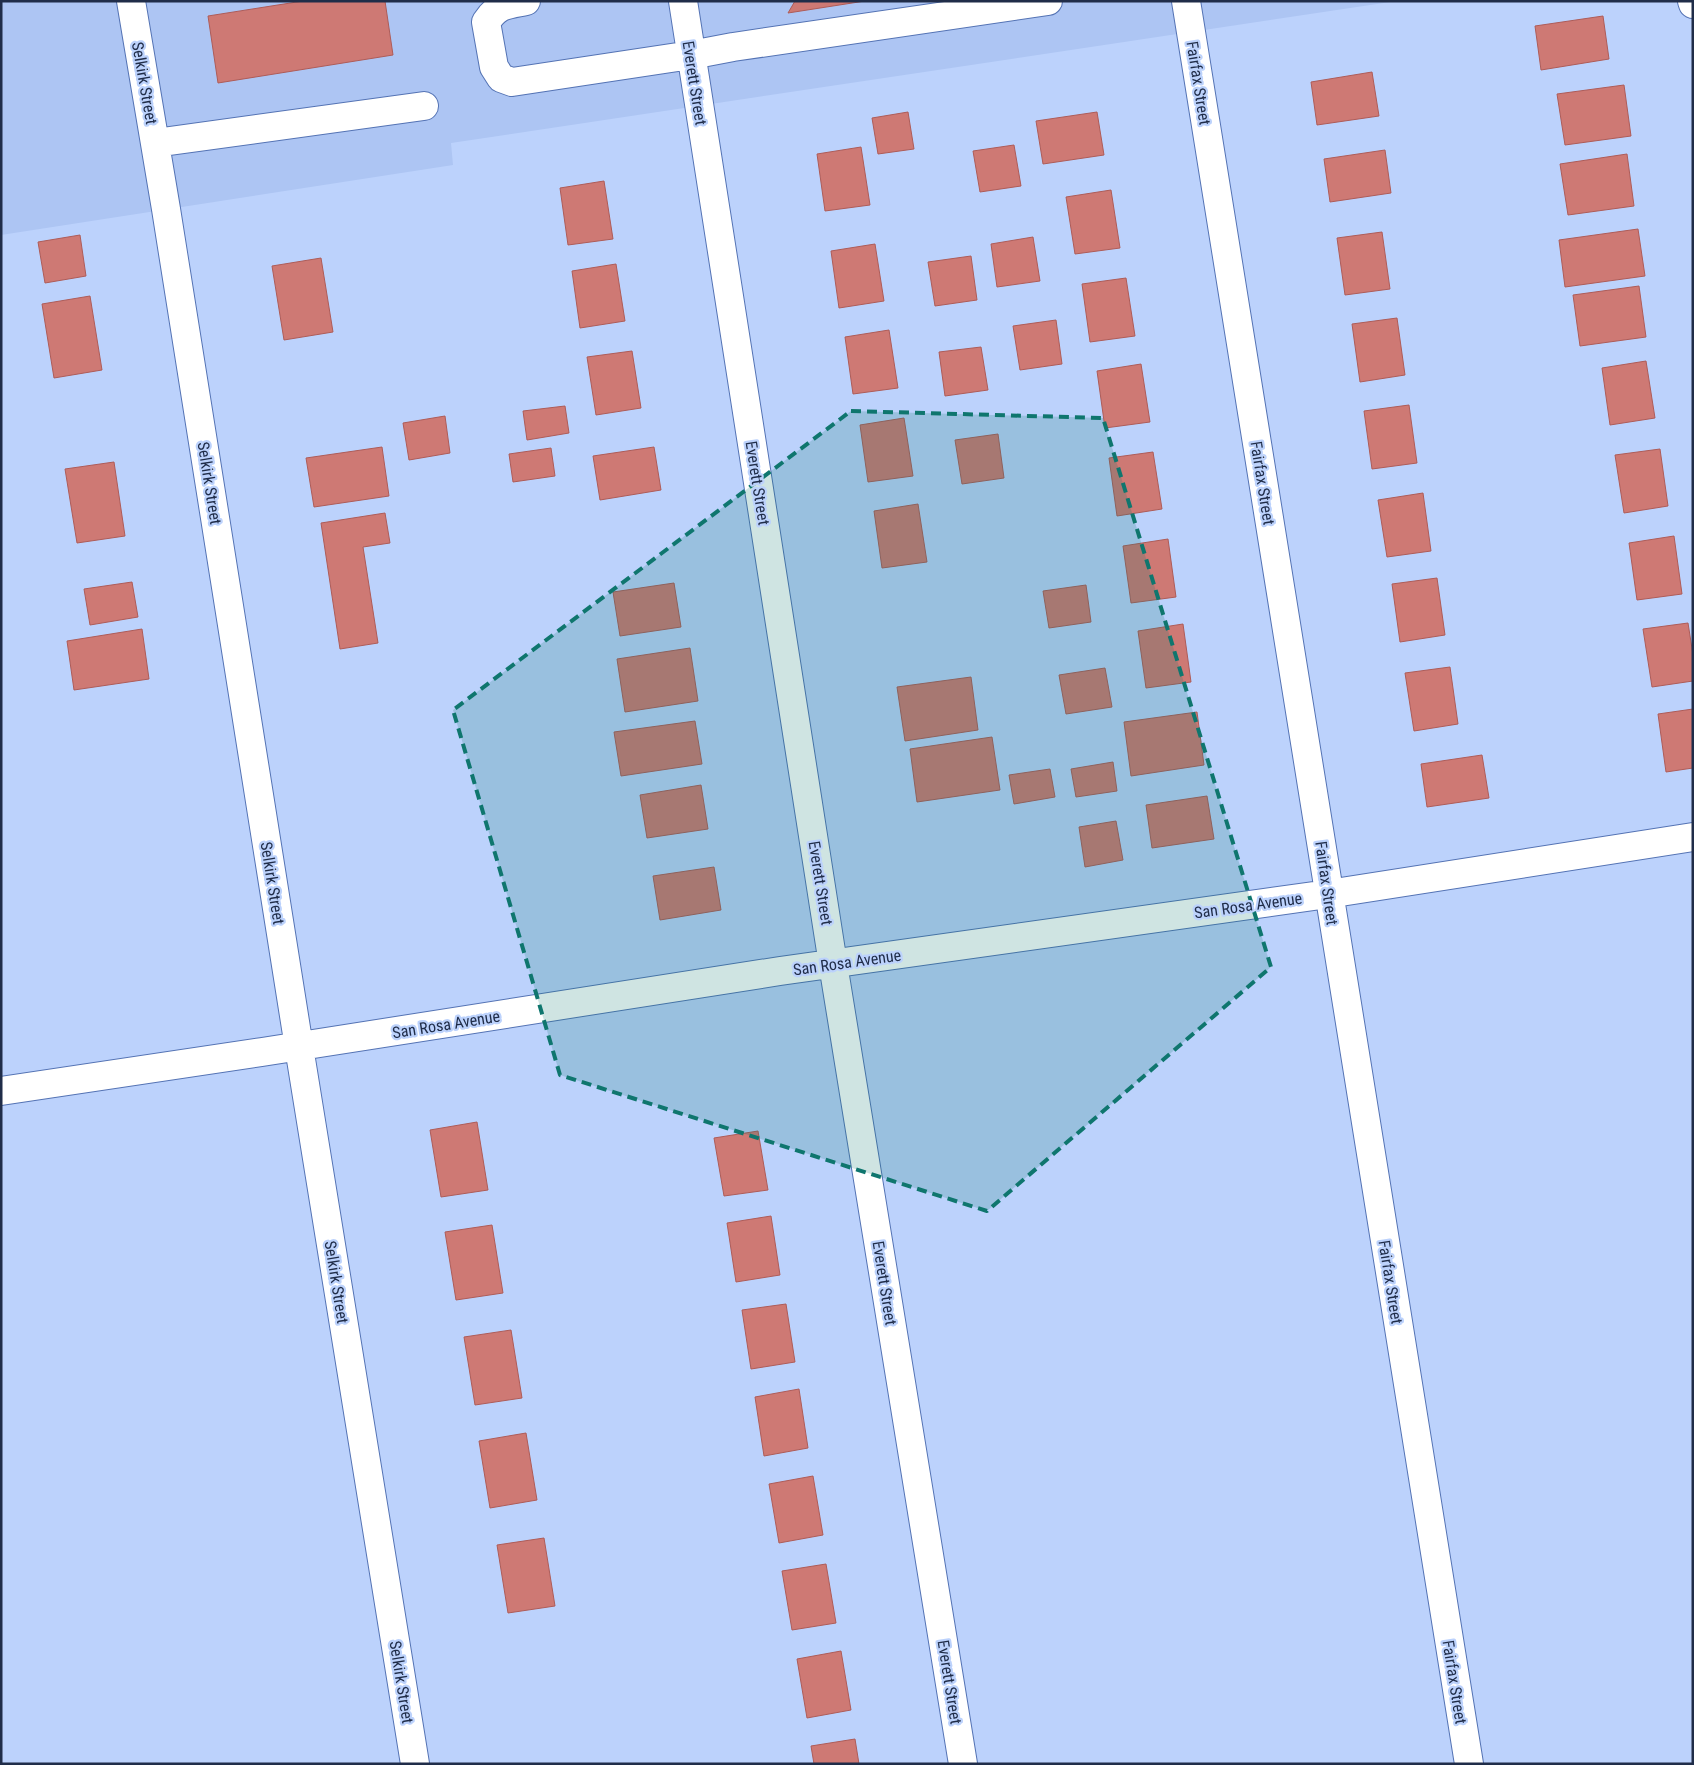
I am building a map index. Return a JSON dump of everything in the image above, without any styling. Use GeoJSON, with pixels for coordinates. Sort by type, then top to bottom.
{"type":"FeatureCollection","features":[{"type":"Feature","properties":{"kind":"street","name":"Selkirk Street"},"geometry":{"type":"LineString","coordinates":[[131,1],[415,1764]]}},
{"type":"Feature","properties":{"kind":"street"},"geometry":{"type":"LineString","coordinates":[[526,1],[501,5],[492,12],[486,22],[494,67],[501,78],[512,82],[733,47],[1048,1]]}},
{"type":"Feature","properties":{"kind":"street","name":"Everett Street"},"geometry":{"type":"LineString","coordinates":[[683,1],[833,964],[964,1764]]}},
{"type":"Feature","properties":{"kind":"street","name":"Fairfax Street"},"geometry":{"type":"LineString","coordinates":[[1186,1],[1469,1764]]}},
{"type":"Feature","properties":{"kind":"street"},"geometry":{"type":"LineString","coordinates":[[155,144],[424,106]]}},
{"type":"Feature","properties":{"kind":"street","name":"San Rosa Avenue"},"geometry":{"type":"LineString","coordinates":[[1,1091],[833,964],[1328,894],[1693,837]]}},
{"type":"Feature","properties":{"kind":"highlighted area"},"geometry":{"type":"Polygon","coordinates":[[[851,411],[1103,418],[1271,967],[987,1211],[560,1075],[453,710],[851,411]]]}},
{"type":"Feature","properties":{"kind":"shaded area"},"geometry":{"type":"Polygon","coordinates":[[[1,1],[1397,1],[451,143],[453,165],[1,235],[1,1]]]}},
{"type":"Feature","properties":{"kind":"building"},"geometry":{"type":"Polygon","coordinates":[[[303,1],[385,1],[393,55],[218,83],[208,16],[303,1]]]}},
{"type":"Feature","properties":{"kind":"building"},"geometry":{"type":"Polygon","coordinates":[[[795,1],[865,1],[788,13],[795,1]]]}},
{"type":"Feature","properties":{"kind":"building"},"geometry":{"type":"Polygon","coordinates":[[[1603,16],[1609,59],[1541,70],[1535,26],[1603,16]]]}},
{"type":"Feature","properties":{"kind":"building"},"geometry":{"type":"Polygon","coordinates":[[[1372,72],[1379,116],[1317,125],[1311,82],[1372,72]]]}},
{"type":"Feature","properties":{"kind":"building"},"geometry":{"type":"Polygon","coordinates":[[[1624,85],[1631,136],[1565,145],[1557,94],[1624,85]]]}},
{"type":"Feature","properties":{"kind":"building"},"geometry":{"type":"Polygon","coordinates":[[[908,112],[914,149],[878,154],[872,118],[908,112]]]}},
{"type":"Feature","properties":{"kind":"building"},"geometry":{"type":"Polygon","coordinates":[[[1097,112],[1104,155],[1043,164],[1036,121],[1097,112]]]}},
{"type":"Feature","properties":{"kind":"building"},"geometry":{"type":"Polygon","coordinates":[[[1014,145],[1021,186],[980,192],[973,151],[1014,145]]]}},
{"type":"Feature","properties":{"kind":"building"},"geometry":{"type":"Polygon","coordinates":[[[861,147],[870,205],[825,211],[817,154],[861,147]]]}},
{"type":"Feature","properties":{"kind":"building"},"geometry":{"type":"Polygon","coordinates":[[[1385,150],[1391,193],[1330,202],[1324,159],[1385,150]]]}},
{"type":"Feature","properties":{"kind":"building"},"geometry":{"type":"Polygon","coordinates":[[[1627,154],[1634,206],[1568,215],[1560,164],[1627,154]]]}},
{"type":"Feature","properties":{"kind":"building"},"geometry":{"type":"Polygon","coordinates":[[[604,181],[613,239],[568,245],[560,188],[604,181]]]}},
{"type":"Feature","properties":{"kind":"building"},"geometry":{"type":"Polygon","coordinates":[[[1111,190],[1120,248],[1075,254],[1066,197],[1111,190]]]}},
{"type":"Feature","properties":{"kind":"building"},"geometry":{"type":"Polygon","coordinates":[[[1638,229],[1645,276],[1565,287],[1559,240],[1638,229]]]}},
{"type":"Feature","properties":{"kind":"building"},"geometry":{"type":"Polygon","coordinates":[[[1382,232],[1390,289],[1345,295],[1337,238],[1382,232]]]}},
{"type":"Feature","properties":{"kind":"building"},"geometry":{"type":"Polygon","coordinates":[[[80,235],[86,276],[45,283],[38,242],[80,235]]]}},
{"type":"Feature","properties":{"kind":"building"},"geometry":{"type":"Polygon","coordinates":[[[1033,237],[1040,281],[997,287],[991,244],[1033,237]]]}},
{"type":"Feature","properties":{"kind":"building"},"geometry":{"type":"Polygon","coordinates":[[[875,244],[884,301],[839,308],[831,251],[875,244]]]}},
{"type":"Feature","properties":{"kind":"building"},"geometry":{"type":"Polygon","coordinates":[[[971,256],[977,300],[935,306],[928,262],[971,256]]]}},
{"type":"Feature","properties":{"kind":"building"},"geometry":{"type":"Polygon","coordinates":[[[321,258],[333,332],[284,340],[272,266],[321,258]]]}},
{"type":"Feature","properties":{"kind":"building"},"geometry":{"type":"Polygon","coordinates":[[[616,264],[625,321],[580,328],[572,271],[616,264]]]}},
{"type":"Feature","properties":{"kind":"building"},"geometry":{"type":"Polygon","coordinates":[[[1126,278],[1135,336],[1090,342],[1082,284],[1126,278]]]}},
{"type":"Feature","properties":{"kind":"building"},"geometry":{"type":"Polygon","coordinates":[[[1639,286],[1646,337],[1580,346],[1573,295],[1639,286]]]}},
{"type":"Feature","properties":{"kind":"building"},"geometry":{"type":"Polygon","coordinates":[[[90,296],[102,370],[54,378],[42,304],[90,296]]]}},
{"type":"Feature","properties":{"kind":"building"},"geometry":{"type":"Polygon","coordinates":[[[1397,318],[1405,375],[1360,382],[1352,324],[1397,318]]]}},
{"type":"Feature","properties":{"kind":"building"},"geometry":{"type":"Polygon","coordinates":[[[1056,320],[1062,364],[1020,370],[1013,326],[1056,320]]]}},
{"type":"Feature","properties":{"kind":"building"},"geometry":{"type":"Polygon","coordinates":[[[889,330],[898,388],[853,394],[845,337],[889,330]]]}},
{"type":"Feature","properties":{"kind":"building"},"geometry":{"type":"Polygon","coordinates":[[[981,347],[988,390],[945,396],[939,352],[981,347]]]}},
{"type":"Feature","properties":{"kind":"building"},"geometry":{"type":"Polygon","coordinates":[[[632,351],[641,408],[596,415],[587,357],[632,351]]]}},
{"type":"Feature","properties":{"kind":"building"},"geometry":{"type":"Polygon","coordinates":[[[1646,361],[1655,418],[1610,425],[1602,368],[1646,361]]]}},
{"type":"Feature","properties":{"kind":"building"},"geometry":{"type":"Polygon","coordinates":[[[1141,364],[1150,422],[1105,428],[1097,371],[1141,364]]]}},
{"type":"Feature","properties":{"kind":"building"},"geometry":{"type":"Polygon","coordinates":[[[1409,405],[1417,463],[1372,469],[1364,411],[1409,405]]]}},
{"type":"Feature","properties":{"kind":"building"},"geometry":{"type":"Polygon","coordinates":[[[565,406],[569,433],[527,440],[523,411],[565,406]]]}},
{"type":"Feature","properties":{"kind":"building"},"geometry":{"type":"Polygon","coordinates":[[[445,416],[450,453],[409,460],[403,423],[445,416]]]}},
{"type":"Feature","properties":{"kind":"building"},"geometry":{"type":"Polygon","coordinates":[[[904,418],[913,476],[868,482],[860,425],[904,418]]]}},
{"type":"Feature","properties":{"kind":"building"},"geometry":{"type":"Polygon","coordinates":[[[998,434],[1004,478],[962,484],[955,440],[998,434]]]}},
{"type":"Feature","properties":{"kind":"building"},"geometry":{"type":"Polygon","coordinates":[[[382,447],[389,496],[314,507],[306,458],[382,447]]]}},
{"type":"Feature","properties":{"kind":"building"},"geometry":{"type":"Polygon","coordinates":[[[654,447],[661,490],[600,500],[593,456],[654,447]]]}},
{"type":"Feature","properties":{"kind":"building"},"geometry":{"type":"Polygon","coordinates":[[[551,448],[555,476],[513,482],[509,454],[551,448]]]}},
{"type":"Feature","properties":{"kind":"building"},"geometry":{"type":"Polygon","coordinates":[[[1660,449],[1668,506],[1624,513],[1615,455],[1660,449]]]}},
{"type":"Feature","properties":{"kind":"building"},"geometry":{"type":"Polygon","coordinates":[[[1153,452],[1162,509],[1117,516],[1109,458],[1153,452]]]}},
{"type":"Feature","properties":{"kind":"building"},"geometry":{"type":"Polygon","coordinates":[[[114,462],[125,536],[77,543],[65,469],[114,462]]]}},
{"type":"Feature","properties":{"kind":"building"},"geometry":{"type":"Polygon","coordinates":[[[1423,493],[1431,551],[1387,557],[1378,500],[1423,493]]]}},
{"type":"Feature","properties":{"kind":"building"},"geometry":{"type":"Polygon","coordinates":[[[918,504],[927,562],[882,568],[874,511],[918,504]]]}},
{"type":"Feature","properties":{"kind":"building"},"geometry":{"type":"Polygon","coordinates":[[[385,513],[390,543],[363,547],[378,643],[340,649],[321,523],[385,513]]]}},
{"type":"Feature","properties":{"kind":"building"},"geometry":{"type":"Polygon","coordinates":[[[1674,536],[1682,594],[1637,600],[1629,543],[1674,536]]]}},
{"type":"Feature","properties":{"kind":"building"},"geometry":{"type":"Polygon","coordinates":[[[1168,539],[1176,597],[1131,603],[1123,546],[1168,539]]]}},
{"type":"Feature","properties":{"kind":"building"},"geometry":{"type":"Polygon","coordinates":[[[1437,578],[1445,635],[1400,642],[1392,584],[1437,578]]]}},
{"type":"Feature","properties":{"kind":"building"},"geometry":{"type":"Polygon","coordinates":[[[132,582],[138,617],[90,625],[84,589],[132,582]]]}},
{"type":"Feature","properties":{"kind":"building"},"geometry":{"type":"Polygon","coordinates":[[[674,583],[681,627],[620,636],[613,592],[674,583]]]}},
{"type":"Feature","properties":{"kind":"building"},"geometry":{"type":"Polygon","coordinates":[[[1086,585],[1091,622],[1049,628],[1043,591],[1086,585]]]}},
{"type":"Feature","properties":{"kind":"building"},"geometry":{"type":"Polygon","coordinates":[[[1688,623],[1693,655],[1693,681],[1652,687],[1643,629],[1688,623]]]}},
{"type":"Feature","properties":{"kind":"building"},"geometry":{"type":"Polygon","coordinates":[[[1183,624],[1191,682],[1146,688],[1138,631],[1183,624]]]}},
{"type":"Feature","properties":{"kind":"building"},"geometry":{"type":"Polygon","coordinates":[[[142,629],[149,679],[74,690],[67,641],[142,629]]]}},
{"type":"Feature","properties":{"kind":"building"},"geometry":{"type":"Polygon","coordinates":[[[690,648],[698,701],[625,712],[617,659],[690,648]]]}},
{"type":"Feature","properties":{"kind":"building"},"geometry":{"type":"Polygon","coordinates":[[[1450,667],[1458,724],[1414,731],[1405,673],[1450,667]]]}},
{"type":"Feature","properties":{"kind":"building"},"geometry":{"type":"Polygon","coordinates":[[[1105,668],[1112,707],[1066,714],[1059,675],[1105,668]]]}},
{"type":"Feature","properties":{"kind":"building"},"geometry":{"type":"Polygon","coordinates":[[[971,677],[978,730],[905,741],[897,687],[971,677]]]}},
{"type":"Feature","properties":{"kind":"building"},"geometry":{"type":"Polygon","coordinates":[[[1693,709],[1693,768],[1666,772],[1658,714],[1693,709]]]}},
{"type":"Feature","properties":{"kind":"building"},"geometry":{"type":"Polygon","coordinates":[[[1197,712],[1204,765],[1131,776],[1124,722],[1197,712]]]}},
{"type":"Feature","properties":{"kind":"building"},"geometry":{"type":"Polygon","coordinates":[[[695,721],[702,764],[621,776],[614,732],[695,721]]]}},
{"type":"Feature","properties":{"kind":"building"},"geometry":{"type":"Polygon","coordinates":[[[992,737],[1000,790],[917,802],[910,749],[992,737]]]}},
{"type":"Feature","properties":{"kind":"building"},"geometry":{"type":"Polygon","coordinates":[[[1482,755],[1489,798],[1427,807],[1421,764],[1482,755]]]}},
{"type":"Feature","properties":{"kind":"building"},"geometry":{"type":"Polygon","coordinates":[[[1113,762],[1117,791],[1076,797],[1071,769],[1113,762]]]}},
{"type":"Feature","properties":{"kind":"building"},"geometry":{"type":"Polygon","coordinates":[[[1050,769],[1055,797],[1014,804],[1009,775],[1050,769]]]}},
{"type":"Feature","properties":{"kind":"building"},"geometry":{"type":"Polygon","coordinates":[[[701,785],[708,829],[647,838],[640,795],[701,785]]]}},
{"type":"Feature","properties":{"kind":"building"},"geometry":{"type":"Polygon","coordinates":[[[1207,796],[1214,839],[1152,848],[1146,805],[1207,796]]]}},
{"type":"Feature","properties":{"kind":"building"},"geometry":{"type":"Polygon","coordinates":[[[1116,821],[1123,860],[1085,867],[1079,827],[1116,821]]]}},
{"type":"Feature","properties":{"kind":"building"},"geometry":{"type":"Polygon","coordinates":[[[714,867],[721,910],[660,920],[653,876],[714,867]]]}},
{"type":"Feature","properties":{"kind":"building"},"geometry":{"type":"Polygon","coordinates":[[[477,1122],[488,1190],[441,1197],[430,1130],[477,1122]]]}},
{"type":"Feature","properties":{"kind":"building"},"geometry":{"type":"Polygon","coordinates":[[[758,1131],[768,1190],[724,1196],[714,1138],[758,1131]]]}},
{"type":"Feature","properties":{"kind":"building"},"geometry":{"type":"Polygon","coordinates":[[[771,1216],[780,1275],[736,1282],[727,1223],[771,1216]]]}},
{"type":"Feature","properties":{"kind":"building"},"geometry":{"type":"Polygon","coordinates":[[[492,1225],[503,1293],[456,1300],[445,1232],[492,1225]]]}},
{"type":"Feature","properties":{"kind":"building"},"geometry":{"type":"Polygon","coordinates":[[[786,1304],[795,1362],[751,1369],[742,1310],[786,1304]]]}},
{"type":"Feature","properties":{"kind":"building"},"geometry":{"type":"Polygon","coordinates":[[[511,1330],[522,1398],[475,1405],[464,1337],[511,1330]]]}},
{"type":"Feature","properties":{"kind":"building"},"geometry":{"type":"Polygon","coordinates":[[[799,1389],[808,1448],[764,1456],[755,1397],[799,1389]]]}},
{"type":"Feature","properties":{"kind":"building"},"geometry":{"type":"Polygon","coordinates":[[[526,1433],[537,1500],[490,1508],[479,1441],[526,1433]]]}},
{"type":"Feature","properties":{"kind":"building"},"geometry":{"type":"Polygon","coordinates":[[[813,1476],[823,1535],[779,1543],[769,1484],[813,1476]]]}},
{"type":"Feature","properties":{"kind":"building"},"geometry":{"type":"Polygon","coordinates":[[[544,1538],[555,1606],[508,1613],[497,1545],[544,1538]]]}},
{"type":"Feature","properties":{"kind":"building"},"geometry":{"type":"Polygon","coordinates":[[[826,1564],[836,1623],[792,1630],[782,1571],[826,1564]]]}},
{"type":"Feature","properties":{"kind":"building"},"geometry":{"type":"Polygon","coordinates":[[[841,1651],[851,1710],[807,1718],[797,1659],[841,1651]]]}},
{"type":"Feature","properties":{"kind":"building"},"geometry":{"type":"Polygon","coordinates":[[[855,1739],[859,1764],[814,1764],[811,1746],[855,1739]]]}}]}
